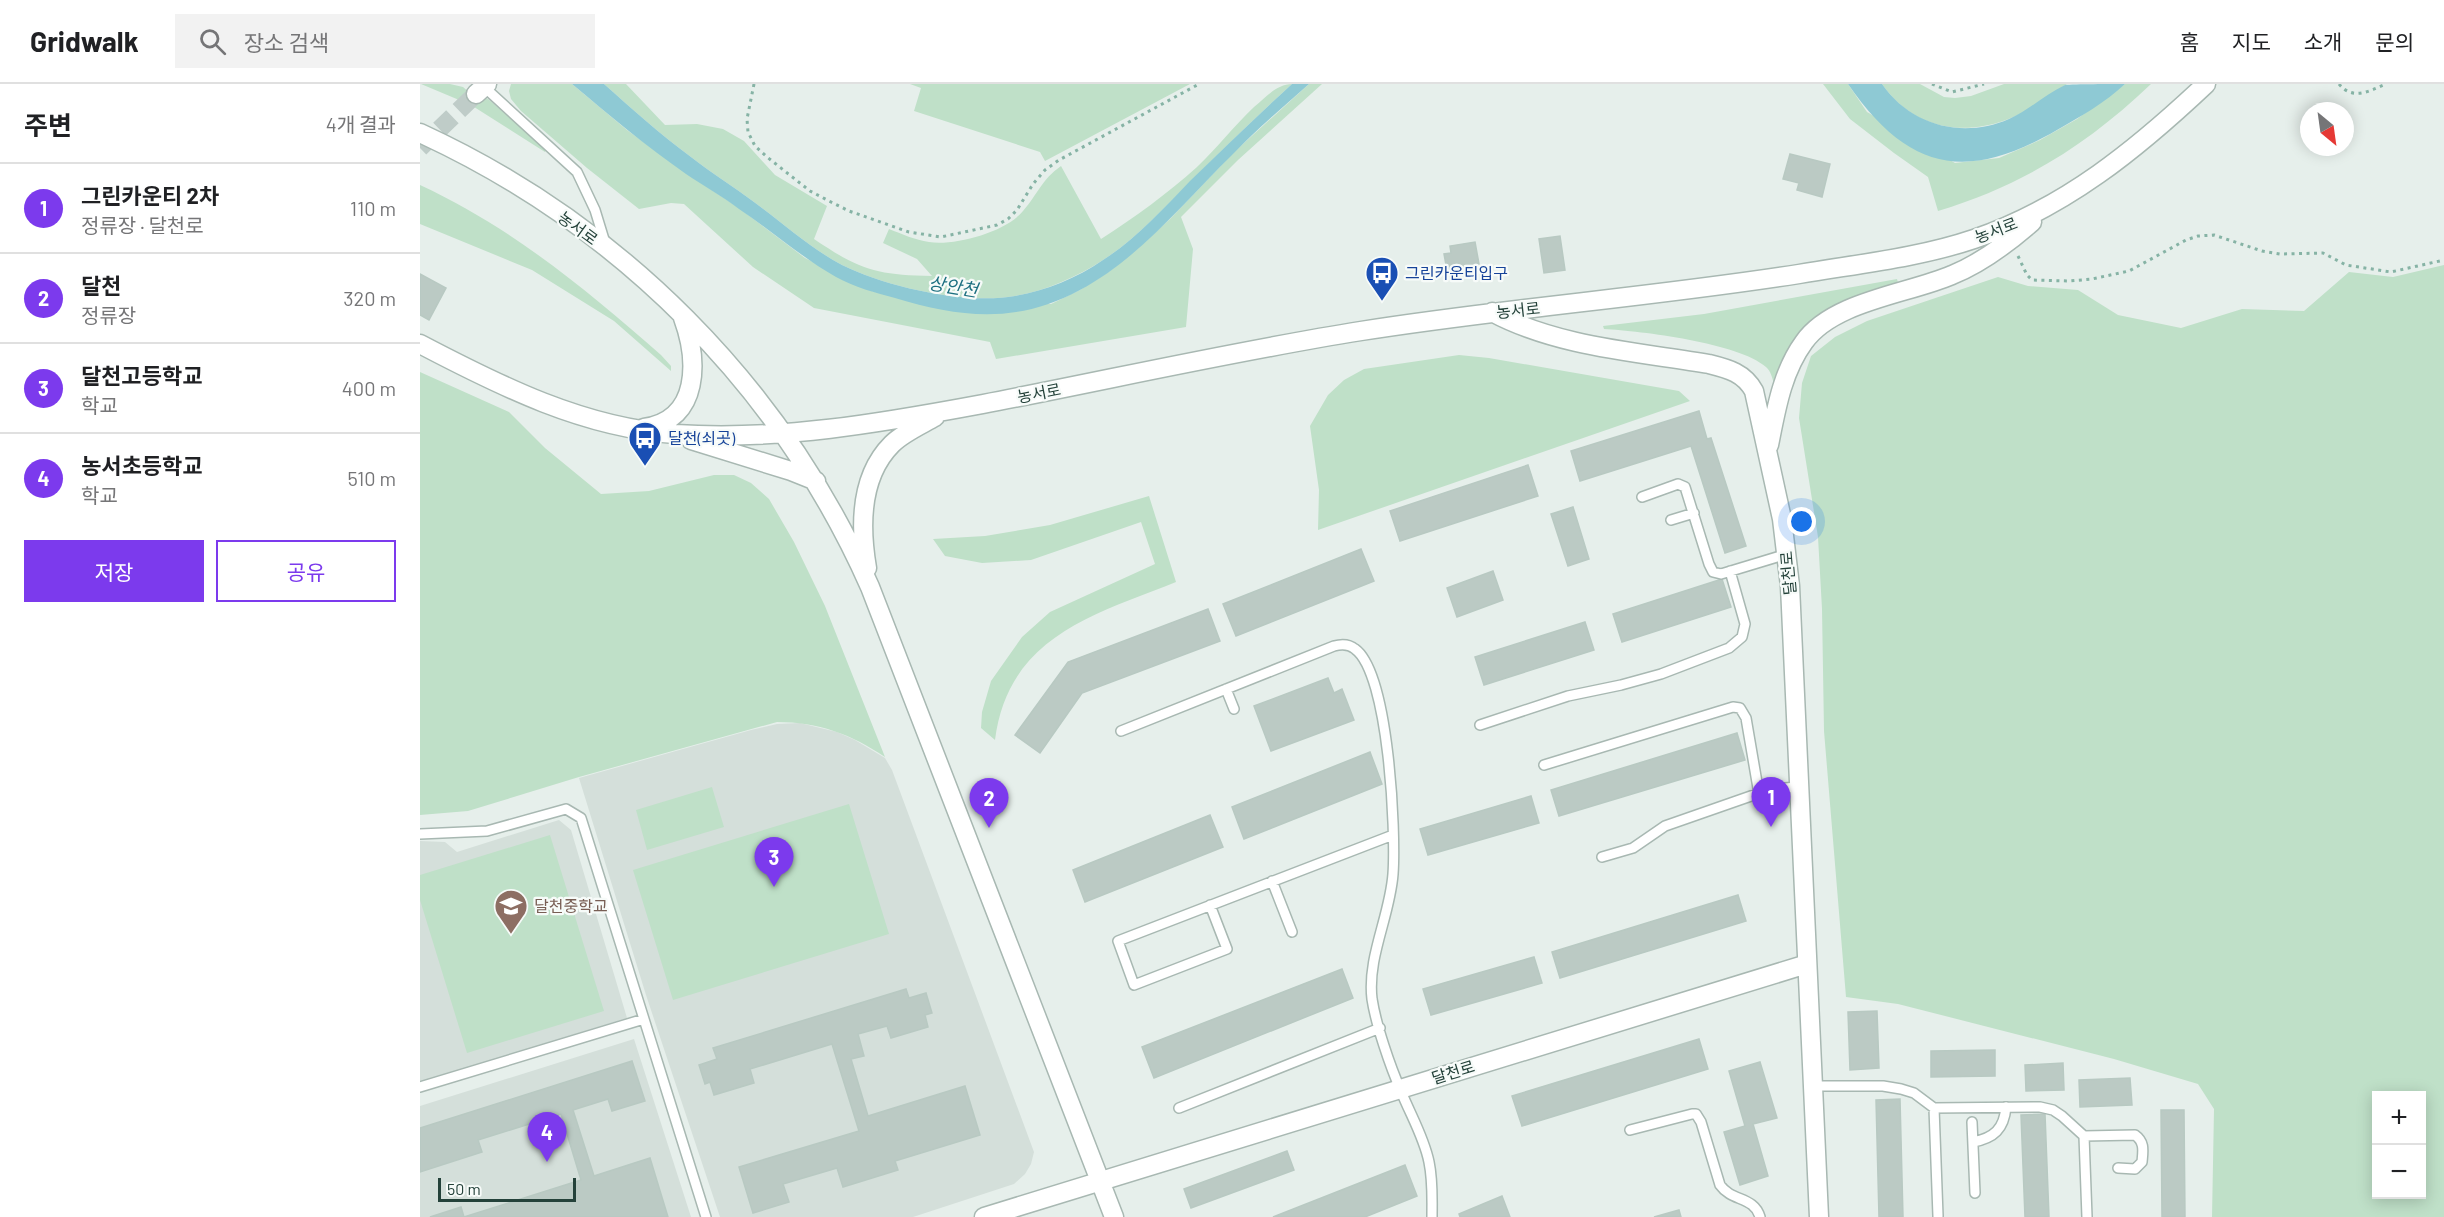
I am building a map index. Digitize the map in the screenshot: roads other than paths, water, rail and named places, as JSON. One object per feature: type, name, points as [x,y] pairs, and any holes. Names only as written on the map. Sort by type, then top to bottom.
[{"type":"street","name":"농서로","points":[[420,344],[477,374],[534,399],[583,416],[637,429],[672,434],[785,434],[850,427],[945,411],[1354,332],[1492,312],[1583,303],[1759,280],[1896,258],[1973,239],[2015,223],[2054,204],[2103,173],[2144,141],[2206,84]]},
{"type":"street","name":"농서로","points":[[420,133],[543,202],[606,248],[681,313],[741,378],[785,434]]},
{"type":"street","points":[[1768,453],[1781,392],[1792,359],[1805,340],[1821,324],[1851,309],[1952,275],[1978,262],[2010,240],[2054,204]]},
{"type":"street","name":"달천로","points":[[1492,312],[1514,324],[1555,338],[1732,370],[1744,377],[1754,392],[1782,519],[1787,554],[1819,1217]]},
{"type":"street","points":[[637,429],[653,427],[665,421],[679,410],[686,400],[694,364],[690,339],[681,313]]},
{"type":"street","points":[[870,587],[865,560],[864,519],[866,496],[876,464],[893,443],[945,411]]},
{"type":"street","points":[[672,434],[816,481]]},
{"type":"street","points":[[785,434],[816,481],[853,548],[870,587],[1114,1217]]},
{"type":"street","name":"달천로","points":[[984,1217],[1807,964]]},
{"type":"lane","points":[[481,87],[577,172],[595,210],[606,248]]},
{"type":"lane","points":[[1642,496],[1682,484],[1688,491],[1713,572],[1730,571],[1787,554]]},
{"type":"lane","points":[[1671,520],[1694,513]]},
{"type":"lane","points":[[1480,725],[1568,696],[1622,686],[1661,674],[1729,648],[1742,637],[1745,624],[1730,571]]},
{"type":"lane","points":[[1121,731],[1334,646],[1341,644],[1355,648],[1369,671],[1384,728],[1390,770],[1393,835],[1391,893],[1372,979],[1375,1012],[1400,1089],[1422,1138],[1429,1161],[1432,1217]]},
{"type":"lane","points":[[1227,689],[1234,709]]},
{"type":"lane","points":[[1544,765],[1733,707],[1740,708],[1746,718],[1759,794]]},
{"type":"lane","points":[[1602,857],[1633,848],[1665,826],[1771,789],[1798,787]]},
{"type":"lane","points":[[420,834],[488,831],[566,809],[575,813],[584,825],[706,1217]]},
{"type":"lane","points":[[1210,905],[1227,949],[1134,985],[1118,941],[1210,905],[1272,881],[1393,835]]},
{"type":"lane","points":[[1272,881],[1292,932]]},
{"type":"lane","points":[[420,1087],[644,1019]]},
{"type":"lane","points":[[1179,1108],[1380,1028]]},
{"type":"lane","points":[[1812,1086],[1883,1086],[1901,1089],[1914,1093],[1934,1108],[2040,1107],[2053,1110],[2084,1136],[2135,1135],[2140,1139],[2143,1144],[2142,1162],[2135,1168],[2118,1168]]},
{"type":"lane","points":[[1973,1142],[1985,1140],[1998,1132],[2005,1119],[2006,1107]]},
{"type":"lane","points":[[1934,1108],[1938,1216]]},
{"type":"lane","points":[[1630,1130],[1696,1114],[1701,1122],[1720,1185],[1725,1192],[1735,1198],[1750,1201],[1755,1205],[1760,1217]]},
{"type":"lane","points":[[1972,1122],[1975,1193]]},
{"type":"lane","points":[[2084,1136],[2087,1217]]},
{"type":"water","points":[[572,84],[604,84],[699,163],[808,243],[842,265],[903,287],[950,296],[995,298],[1026,294],[1049,287],[1082,273],[1103,260],[1149,223],[1292,84],[1309,84],[1251,137],[1142,246],[1102,277],[1057,301],[1011,313],[989,314],[966,313],[919,305],[850,284],[836,277],[686,174]]},
{"type":"water","points":[[1848,84],[1882,84],[1908,110],[1923,119],[1956,128],[1974,128],[2009,119],[2065,85],[2125,84],[2084,114],[2024,147],[1994,157],[1967,162],[1941,160],[1917,151],[1893,135],[1870,113]]},
{"type":"tunnel","points":[[420,148],[476,94]]},
{"type":"place","name":"그린카운티입구","points":[[1382,302]]},
{"type":"place","name":"달천(쇠곳)","points":[[645,467]]},
{"type":"place","name":"그린카운티 2차","points":[[1771,827]]},
{"type":"place","name":"달천","points":[[989,828]]},
{"type":"place","name":"달천고등학교","points":[[774,887]]},
{"type":"place","name":"달천중학교","points":[[511,935]]},
{"type":"place","name":"농서초등학교","points":[[547,1162]]},
{"type":"water label","name":"상안천","points":[[953,287]]}]
